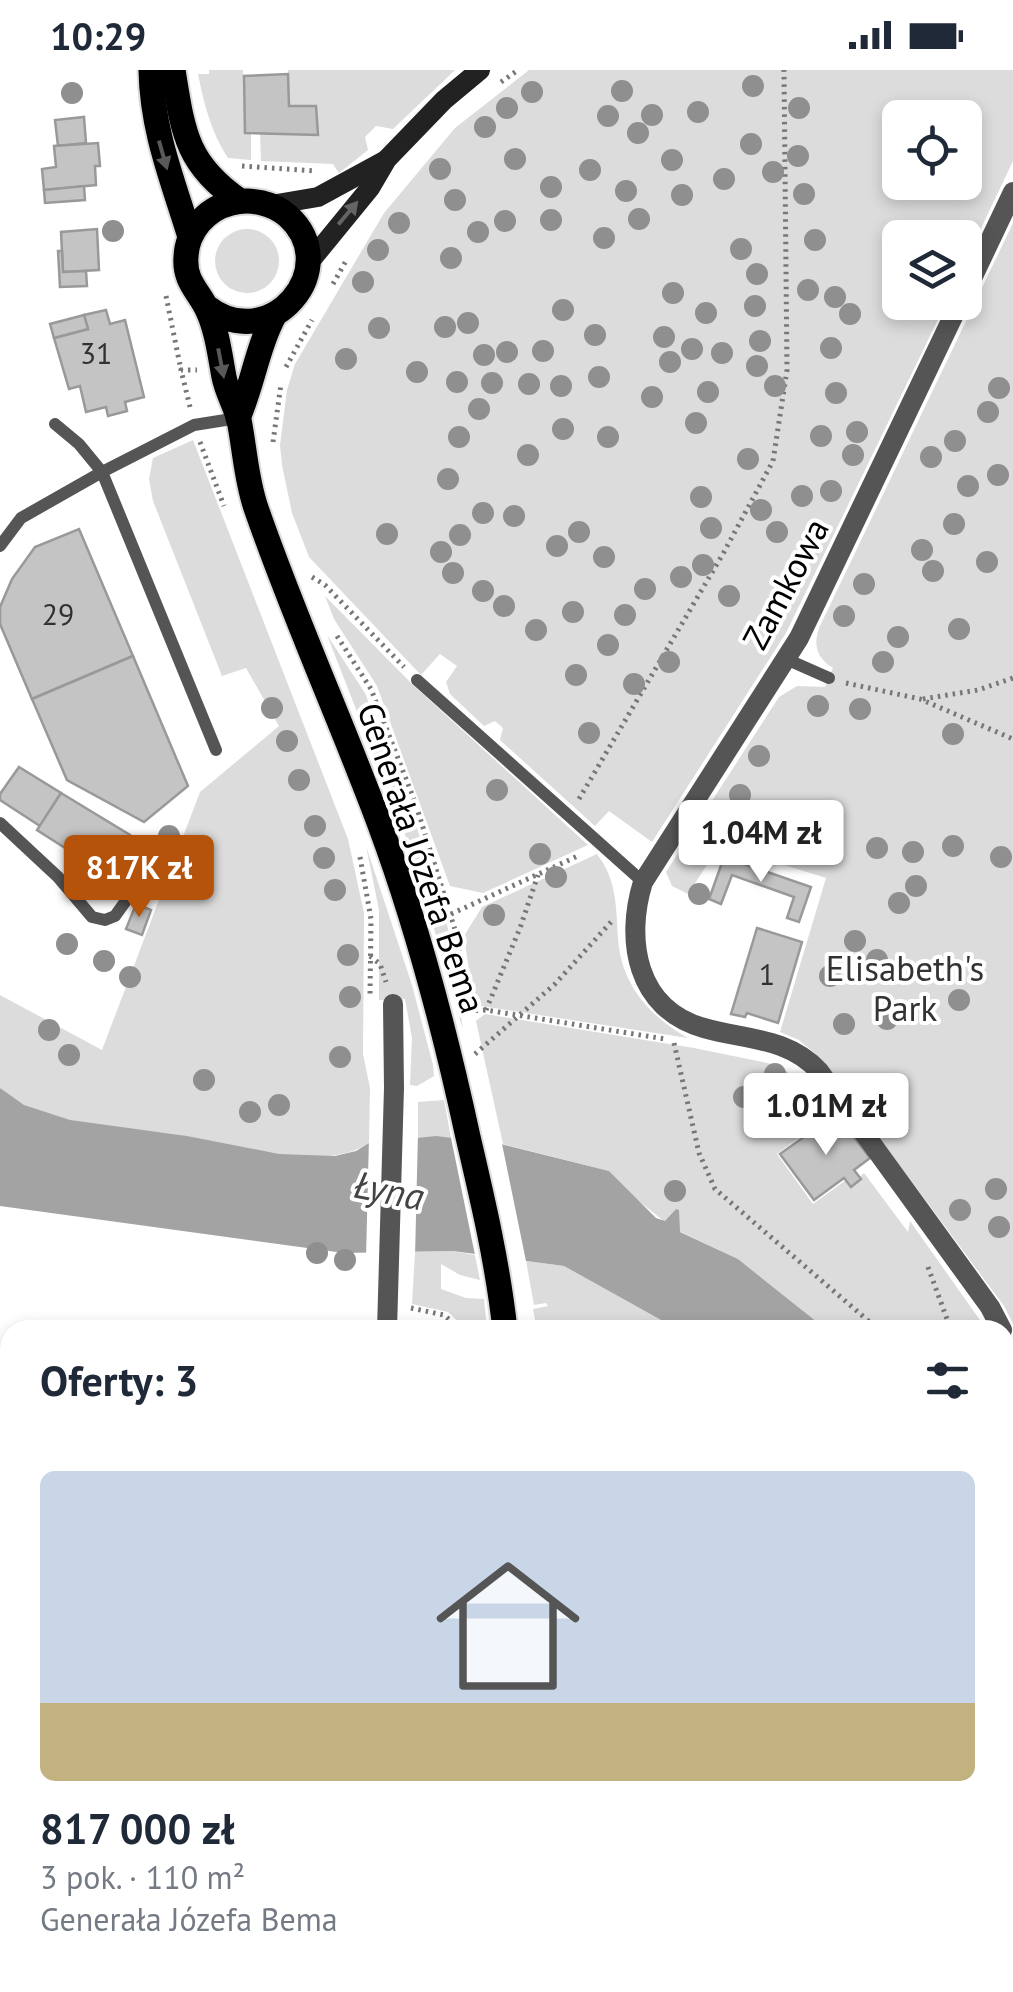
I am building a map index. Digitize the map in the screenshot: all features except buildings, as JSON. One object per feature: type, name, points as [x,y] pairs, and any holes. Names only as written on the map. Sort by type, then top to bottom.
[{"type":"main road","points":[[151,70],[159,142],[190,238]]},
{"type":"main road","points":[[173,70],[182,122],[199,166],[240,201],[270,206],[296,227],[305,245],[307,265],[298,294],[275,314],[244,322],[220,316],[194,292],[186,256],[190,238],[208,214],[240,201]]},
{"type":"main road","name":"Generała Józefa Bema","points":[[207,306],[228,395],[238,418],[251,494],[468,1058],[504,1319]]},
{"type":"main road","name":"Generała Józefa Bema","points":[[238,418],[248,396],[259,348],[275,314]]},
{"type":"street","points":[[307,265],[370,188],[387,159],[444,100],[480,70]]},
{"type":"street","points":[[270,206],[318,196],[387,159]]},
{"type":"street","points":[[982,257],[1013,192]]},
{"type":"street","name":"Zamkowa","points":[[951,320],[814,610],[643,882],[635,908],[636,958],[665,1006],[693,1024],[782,1044],[810,1061],[836,1091],[997,1320]]},
{"type":"street","points":[[387,1320],[393,1004]]},
{"type":"lane","points":[[0,546],[21,518],[102,472],[194,424],[238,418]]},
{"type":"lane","points":[[55,424],[79,444],[102,472],[216,750]]},
{"type":"lane","points":[[786,659],[828,678]]},
{"type":"lane","points":[[417,680],[643,882]]},
{"type":"lane","points":[[0,823],[58,877],[92,917],[105,920],[115,916],[135,888]]},
{"type":"path","points":[[570,816],[724,552],[773,460],[787,370],[784,70]]},
{"type":"path","points":[[315,591],[309,576],[325,586],[417,680]]},
{"type":"path","points":[[335,633],[371,688],[415,802],[451,914],[470,1025]]},
{"type":"path","points":[[828,678],[920,699],[1013,739]]},
{"type":"path","points":[[920,699],[978,690],[1013,678]]},
{"type":"path","points":[[451,914],[601,844]]},
{"type":"path","points":[[486,1010],[538,875]]},
{"type":"path","points":[[468,1058],[556,984],[616,916],[635,908]]},
{"type":"path","points":[[468,1011],[486,1010],[684,1042]]},
{"type":"path","points":[[468,1058],[472,1040]]},
{"type":"path","points":[[673,1040],[699,1153],[715,1188],[867,1320]]},
{"type":"path","points":[[926,1264],[947,1320]]},
{"type":"path","points":[[388,1306],[434,1312],[450,1320]]},
{"type":"green space","points":[[209,70],[243,70],[245,133],[251,133],[251,160],[228,158],[217,138],[198,74],[209,74]]},
{"type":"green space","points":[[288,70],[455,70],[393,129],[376,126],[365,137],[368,150],[339,173],[333,164],[261,161],[260,133],[318,135],[316,106],[289,106]]},
{"type":"green space","points":[[529,70],[1013,70],[1013,161],[982,226],[982,220],[882,220],[882,320],[938,320],[786,633],[652,842],[609,811],[595,826],[500,740],[503,728],[495,721],[484,726],[450,694],[446,682],[457,666],[440,654],[421,675],[309,557],[292,513],[282,465],[280,445],[287,390],[295,364],[384,213],[455,128]]},
{"type":"green space","name":"Elisabeth's Park","points":[[1013,223],[1013,1320],[820,1058],[799,1040],[780,1032],[826,878],[720,845],[688,894],[672,886],[666,872],[779,697],[797,686],[825,687],[833,668],[823,660],[816,640],[967,320],[982,320],[982,288]]},
{"type":"green space","points":[[247,229],[269,239],[279,261],[269,283],[247,293],[225,283],[215,261],[225,239]]},
{"type":"green space","points":[[193,440],[348,839],[364,913],[363,1054],[370,1088],[369,1143],[350,1152],[306,1157],[281,1155],[167,1133],[65,1120],[41,1113],[0,1088],[0,995],[102,1050],[200,792],[279,726],[246,668],[222,676],[153,501],[149,479],[153,458]]},
{"type":"green space","points":[[325,596],[413,685],[588,845],[483,893],[450,886],[377,686],[334,619]]},
{"type":"green space","points":[[327,635],[365,693],[417,828],[449,932],[463,1030],[413,855]]},
{"type":"green space","points":[[366,846],[412,985],[433,1065],[434,1076],[417,1086],[410,1085],[412,1038],[405,999],[379,1000],[379,910]]},
{"type":"green space","points":[[597,854],[612,884],[620,955],[631,984],[661,1020],[688,1038],[474,1005],[464,936],[482,907]]},
{"type":"green space","points":[[485,1014],[777,1065],[810,1087],[831,1114],[777,1154],[813,1204],[846,1180],[850,1186],[864,1173],[908,1232],[910,1221],[980,1320],[814,1320],[738,1259],[679,1231],[676,1209],[665,1222],[609,1171],[503,1144],[476,1021]]},
{"type":"green space","points":[[444,1100],[451,1138],[418,1138],[418,1102]]},
{"type":"green space","points":[[415,1252],[475,1255],[480,1280],[441,1264],[441,1289],[466,1298],[484,1299],[486,1320],[456,1320],[448,1312],[412,1304]]},
{"type":"green space","points":[[526,1261],[564,1266],[661,1320],[535,1320],[533,1309],[548,1306],[534,1305]]},
{"type":"water","name":"Łyna","points":[[0,1088],[24,1105],[70,1120],[279,1154],[335,1156],[369,1143],[436,1136],[501,1144],[609,1171],[656,1218],[665,1221],[679,1210],[680,1232],[738,1259],[814,1320],[661,1320],[564,1266],[453,1251],[344,1253],[0,1206]]},
{"type":"pier","points":[[418,1133],[415,1257],[366,1258],[369,1138]]},
{"type":"pier","points":[[450,1133],[501,1139],[527,1266],[476,1260]]}]
